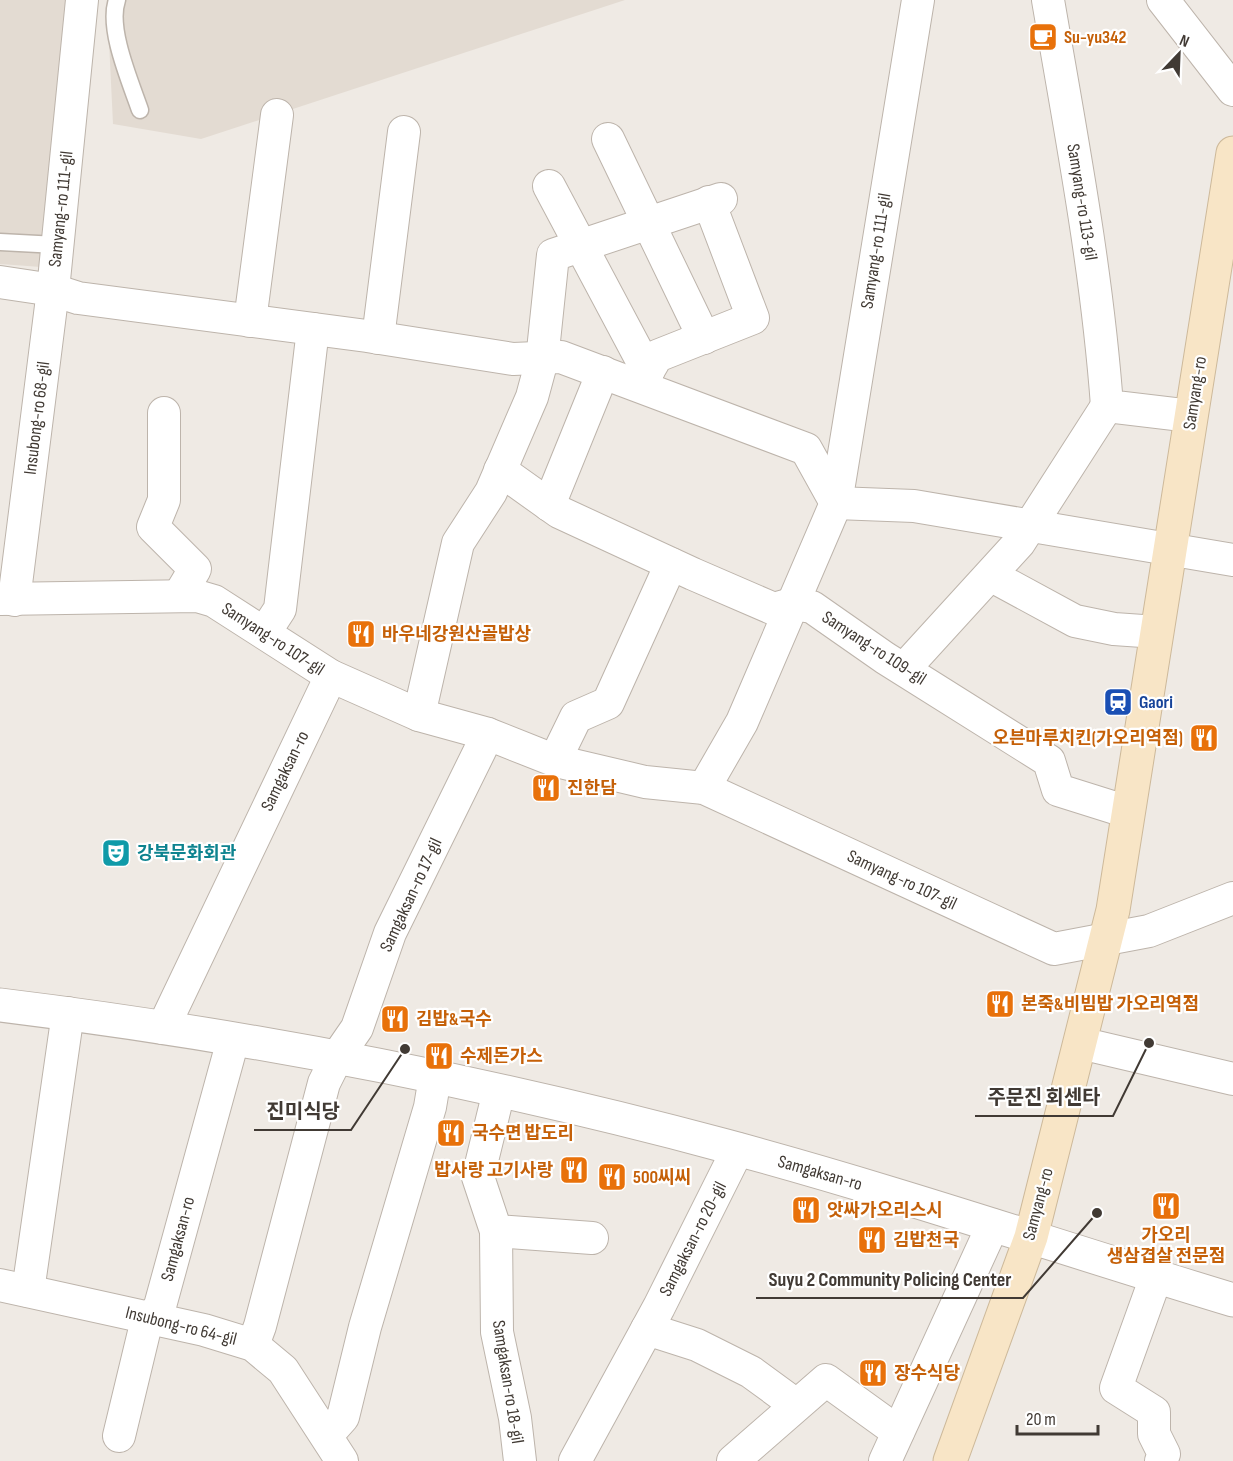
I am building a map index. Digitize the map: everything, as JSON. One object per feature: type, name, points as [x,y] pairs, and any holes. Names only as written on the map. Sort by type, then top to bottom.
[{"type":"main road","name":"Samyang-ro","points":[[950,1461],[1030,1237],[1106,940],[1233,153]]},
{"type":"street","name":"Samyang-ro 111-gil","points":[[82,0],[52,290],[78,298],[378,338],[513,359],[542,360],[561,357],[603,372],[644,379],[806,449],[836,502]]},
{"type":"street","name":"Samyang-ro 111-gil","points":[[836,502],[918,0]]},
{"type":"street","name":"Samyang-ro 113-gil","points":[[1048,0],[1087,225],[1101,326],[1107,406]]},
{"type":"street","points":[[1163,0],[1233,90]]},
{"type":"street","points":[[250,321],[277,115]]},
{"type":"street","points":[[378,338],[404,132]]},
{"type":"street","points":[[608,140],[650,222],[704,338]]},
{"type":"street","points":[[549,186],[582,245],[644,379]]},
{"type":"street","points":[[419,715],[458,543],[491,492],[532,397],[542,360],[553,255],[715,201],[753,318],[657,356],[644,379]]},
{"type":"street","points":[[0,282],[52,290]]},
{"type":"street","name":"Insubong-ro 68-gil","points":[[52,290],[7,599],[180,594]]},
{"type":"street","points":[[265,632],[280,609],[313,329]]},
{"type":"street","points":[[549,505],[603,372]]},
{"type":"street","points":[[904,669],[992,576],[1019,543],[1107,406],[1191,416]]},
{"type":"street","points":[[164,413],[164,500],[153,527],[195,569],[180,594]]},
{"type":"street","name":"Samyang-ro 109-gil","points":[[500,470],[549,505],[671,564],[774,609],[792,604],[812,607],[904,669],[1049,761],[1058,790],[1128,812]]},
{"type":"street","points":[[704,788],[742,722],[836,502],[914,507],[1233,560]]},
{"type":"street","points":[[555,760],[576,717],[608,703],[671,564]]},
{"type":"street","points":[[992,576],[1075,621],[1157,632]]},
{"type":"street","name":"Samyang-ro 107-gil","points":[[180,594],[214,601],[331,676],[419,715],[488,735],[555,760],[645,782],[704,788],[1054,949],[1106,940]]},
{"type":"street","name":"Samgaksan-ro","points":[[163,1028],[331,676]]},
{"type":"street","name":"Samgaksan-ro 17-gil","points":[[337,1057],[357,1028],[390,933],[488,735]]},
{"type":"street","points":[[1106,940],[1149,931],[1233,898]]},
{"type":"street","name":"Samgaksan-ro","points":[[0,1005],[68,1013],[337,1057],[499,1091],[738,1149],[993,1224],[1233,1300]]},
{"type":"street","points":[[14,1288],[68,1013]]},
{"type":"street","name":"Samgaksan-ro","points":[[119,1436],[145,1328],[160,1306],[233,1040]]},
{"type":"street","points":[[1080,1042],[1233,1079]]},
{"type":"street","points":[[253,1345],[324,1083],[337,1057]]},
{"type":"street","points":[[335,1448],[365,1327],[430,1107],[435,1077]]},
{"type":"street","name":"Samgaksan-ro 18-gil","points":[[499,1091],[478,1177],[496,1231],[497,1332],[515,1418],[520,1461]]},
{"type":"street","name":"Samgaksan-ro 20-gil","points":[[575,1461],[647,1329],[738,1149]]},
{"type":"street","points":[[885,1461],[993,1224]]},
{"type":"street","points":[[496,1231],[592,1238]]},
{"type":"street","points":[[1156,1277],[1116,1388],[1154,1412],[1154,1434],[1164,1454],[1161,1461]]},
{"type":"street","name":"Insubong-ro 64-gil","points":[[14,1288],[153,1317],[253,1345],[283,1370],[335,1448]]},
{"type":"street","points":[[647,1329],[697,1345],[742,1368],[796,1405]]},
{"type":"street","points":[[733,1461],[826,1380],[898,1432]]},
{"type":"lane","points":[[117,0],[114,9],[116,30],[140,110]]},
{"type":"lane","points":[[0,242],[57,245]]},
{"type":"shaded area","points":[[0,0],[71,0],[41,267],[0,264]]},
{"type":"shaded area","points":[[107,0],[625,0],[201,139],[113,124]]},
{"type":"place","name":"Su-yu342","points":[[1043,37]]},
{"type":"place","name":"바우네강원산골밥상","points":[[361,634]]},
{"type":"place","name":"Gaori","points":[[1118,702]]},
{"type":"place","name":"오븐마루치킨(가오리역점)","points":[[1204,738]]},
{"type":"place","name":"진한담","points":[[546,788]]},
{"type":"place","name":"강북문화회관","points":[[116,853]]},
{"type":"place","name":"본죽&비빔밥 가오리역점","points":[[1000,1004]]},
{"type":"place","name":"김밥&국수","points":[[395,1019]]},
{"type":"place","name":"주문진 회센타","points":[[1149,1043]]},
{"type":"place","name":"진미식당","points":[[405,1049]]},
{"type":"place","name":"수제돈가스","points":[[439,1056]]},
{"type":"place","name":"국수면 밥도리","points":[[451,1133]]},
{"type":"place","name":"밥사랑 고기사랑","points":[[574,1170]]},
{"type":"place","name":"500씨씨","points":[[612,1177]]},
{"type":"place","name":"가오리 생삼겹살 전문점","points":[[1166,1206]]},
{"type":"place","name":"앗싸가오리스시","points":[[806,1210]]},
{"type":"place","name":"Suyu 2 Community Policing Center","points":[[1097,1213]]},
{"type":"place","name":"김밥천국","points":[[872,1240]]},
{"type":"place","name":"장수식당","points":[[873,1373]]}]
